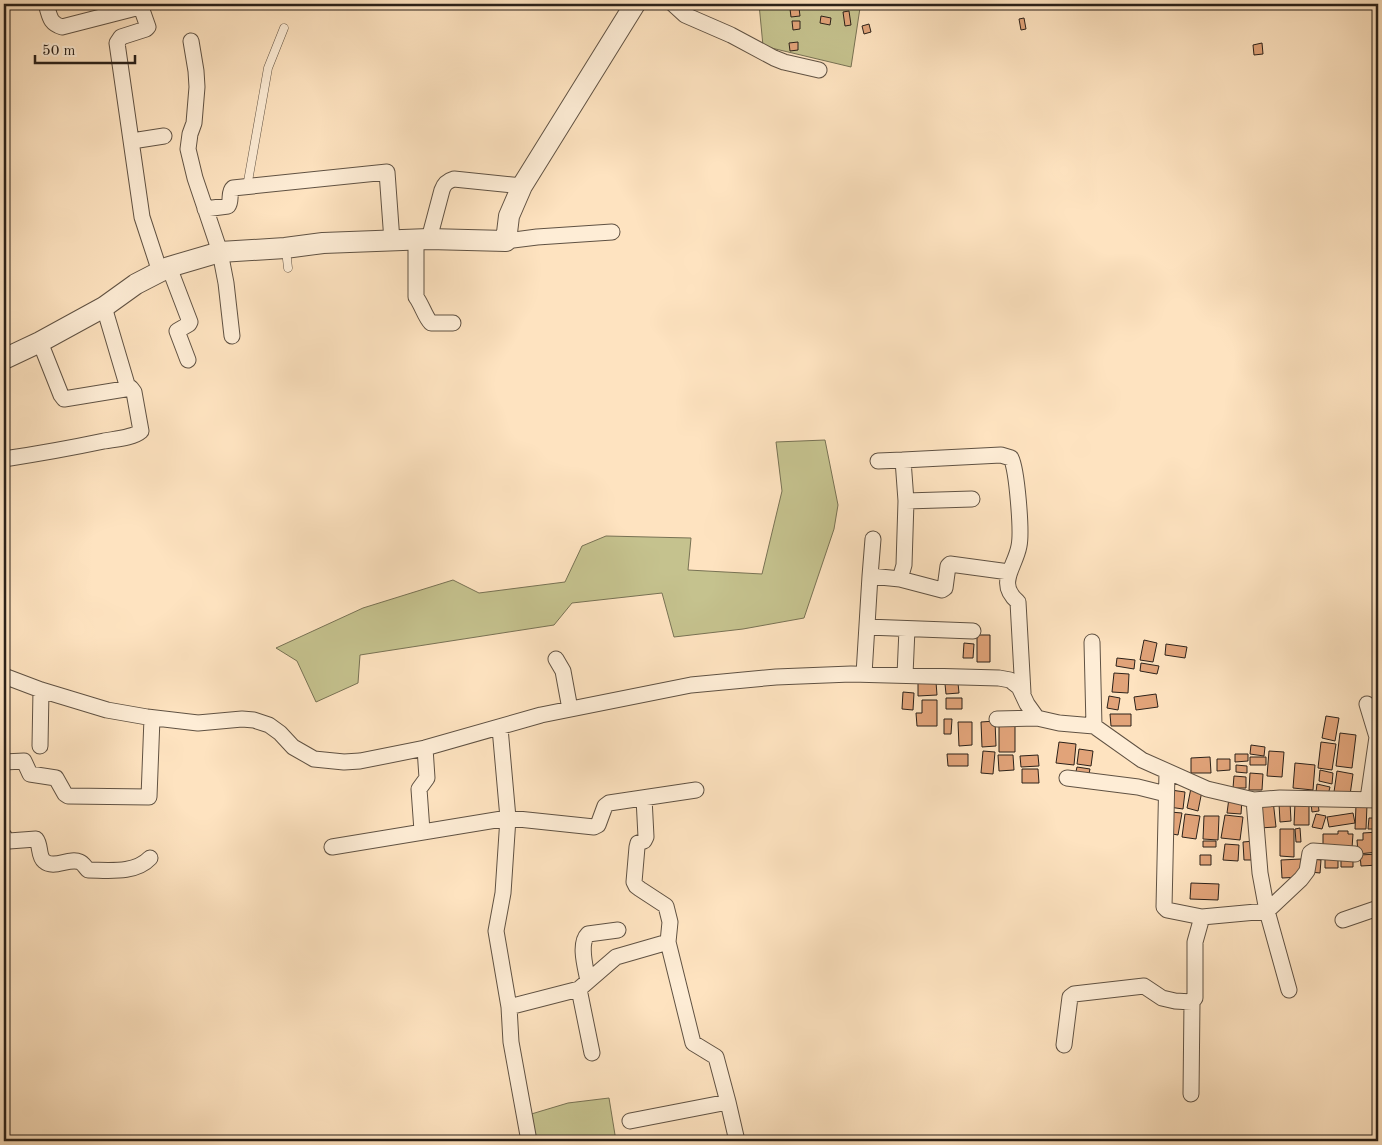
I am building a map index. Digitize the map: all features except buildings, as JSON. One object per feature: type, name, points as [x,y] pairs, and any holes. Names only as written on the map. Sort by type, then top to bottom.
[{"type":"street","points":[[46,4],[52,21],[62,27],[136,8],[142,10],[148,26],[146,29],[121,37],[117,43],[142,217],[164,270],[190,323],[177,331],[188,360]]},
{"type":"street","points":[[506,241],[509,216],[522,186],[635,4]]},
{"type":"street","points":[[673,4],[685,15],[731,35],[774,58],[819,70]]},
{"type":"street","points":[[191,41],[197,87],[194,123],[188,149],[193,171],[220,252],[226,283],[232,336]]},
{"type":"street","points":[[132,141],[164,136]]},
{"type":"street","points":[[205,209],[228,206],[231,189],[387,172],[392,241]]},
{"type":"street","points":[[453,323],[431,323],[416,297],[422,240],[444,185],[454,179],[522,186]]},
{"type":"street","points":[[5,355],[40,342],[104,307],[136,284],[164,270],[220,252],[285,248],[323,243],[422,240],[506,241],[612,232]]},
{"type":"street","points":[[104,307],[128,388]]},
{"type":"street","points":[[4,459],[46,453],[139,433],[142,428],[133,389],[128,388],[64,399],[40,342]]},
{"type":"street","points":[[878,461],[1001,455],[1011,458],[1020,535],[1019,548],[1009,572],[1008,586],[1011,596],[1018,602],[1023,694]]},
{"type":"street","points":[[900,579],[904,565],[906,501],[903,460]]},
{"type":"street","points":[[906,501],[972,499]]},
{"type":"street","points":[[864,674],[873,539]]},
{"type":"street","points":[[870,576],[900,579],[942,590],[945,588],[948,566],[950,564],[1009,572]]},
{"type":"street","points":[[867,627],[973,631]]},
{"type":"street","points":[[905,675],[907,629]]},
{"type":"street","points":[[1092,642],[1094,726]]},
{"type":"street","points":[[556,659],[563,671],[570,709]]},
{"type":"street","points":[[4,676],[41,690],[106,710],[198,723],[242,718],[254,720],[269,725],[280,733],[293,747],[314,759],[344,762],[360,761],[425,748],[540,715],[691,685],[776,677],[864,674],[999,678],[1015,683],[1036,718]]},
{"type":"street","points":[[40,746],[41,690]]},
{"type":"street","points":[[997,719],[1036,718],[1059,723],[1094,726],[1142,760],[1167,772],[1207,788],[1254,800],[1280,798],[1373,800],[1377,737],[1367,704]]},
{"type":"street","points":[[4,762],[24,761],[30,774],[56,778],[68,796],[149,797],[149,717]]},
{"type":"street","points":[[500,728],[508,818],[503,893],[496,931],[529,1141]]},
{"type":"street","points":[[422,831],[419,789],[427,778],[425,748]]},
{"type":"street","points":[[1167,772],[1164,907],[1167,910],[1202,917],[1267,911],[1301,879],[1306,871],[1310,853],[1313,851],[1355,854]]},
{"type":"street","points":[[1067,778],[1166,794]]},
{"type":"street","points":[[332,847],[508,818],[594,827],[598,825],[606,804],[696,790]]},
{"type":"street","points":[[644,798],[646,836],[644,841],[638,843],[637,846],[634,882],[636,886],[666,906],[670,922],[668,942],[693,1043],[716,1058],[737,1141]]},
{"type":"street","points":[[1254,800],[1260,873],[1267,911],[1289,990]]},
{"type":"street","points":[[4,836],[6,841],[36,839],[42,857],[47,863],[55,864],[77,861],[81,862],[88,870],[140,867],[150,858]]},
{"type":"street","points":[[1344,920],[1378,908]]},
{"type":"street","points":[[1191,1094],[1192,1002],[1195,998],[1196,983],[1195,942],[1202,917]]},
{"type":"street","points":[[592,1053],[584,985],[583,946],[588,934],[618,930]]},
{"type":"street","points":[[509,1007],[584,985],[616,957],[668,942]]},
{"type":"street","points":[[1064,1044],[1070,997],[1074,994],[1144,986],[1162,998],[1192,1002]]},
{"type":"street","points":[[630,1121],[728,1102]]},
{"type":"lane","points":[[247,186],[268,68],[284,28]]},
{"type":"lane","points":[[285,248],[288,268]]},
{"type":"shaded area","points":[[759,4],[897,4],[860,8],[851,67],[763,46]]},
{"type":"shaded area","points":[[825,440],[838,505],[834,529],[804,618],[743,629],[674,637],[662,593],[572,603],[554,625],[360,655],[358,683],[316,702],[297,661],[276,648],[363,608],[453,580],[479,593],[565,582],[582,546],[606,536],[691,538],[688,570],[762,574],[782,491],[776,442]]},
{"type":"shaded area","points":[[609,1098],[616,1141],[531,1141],[528,1115],[568,1103]]}]
